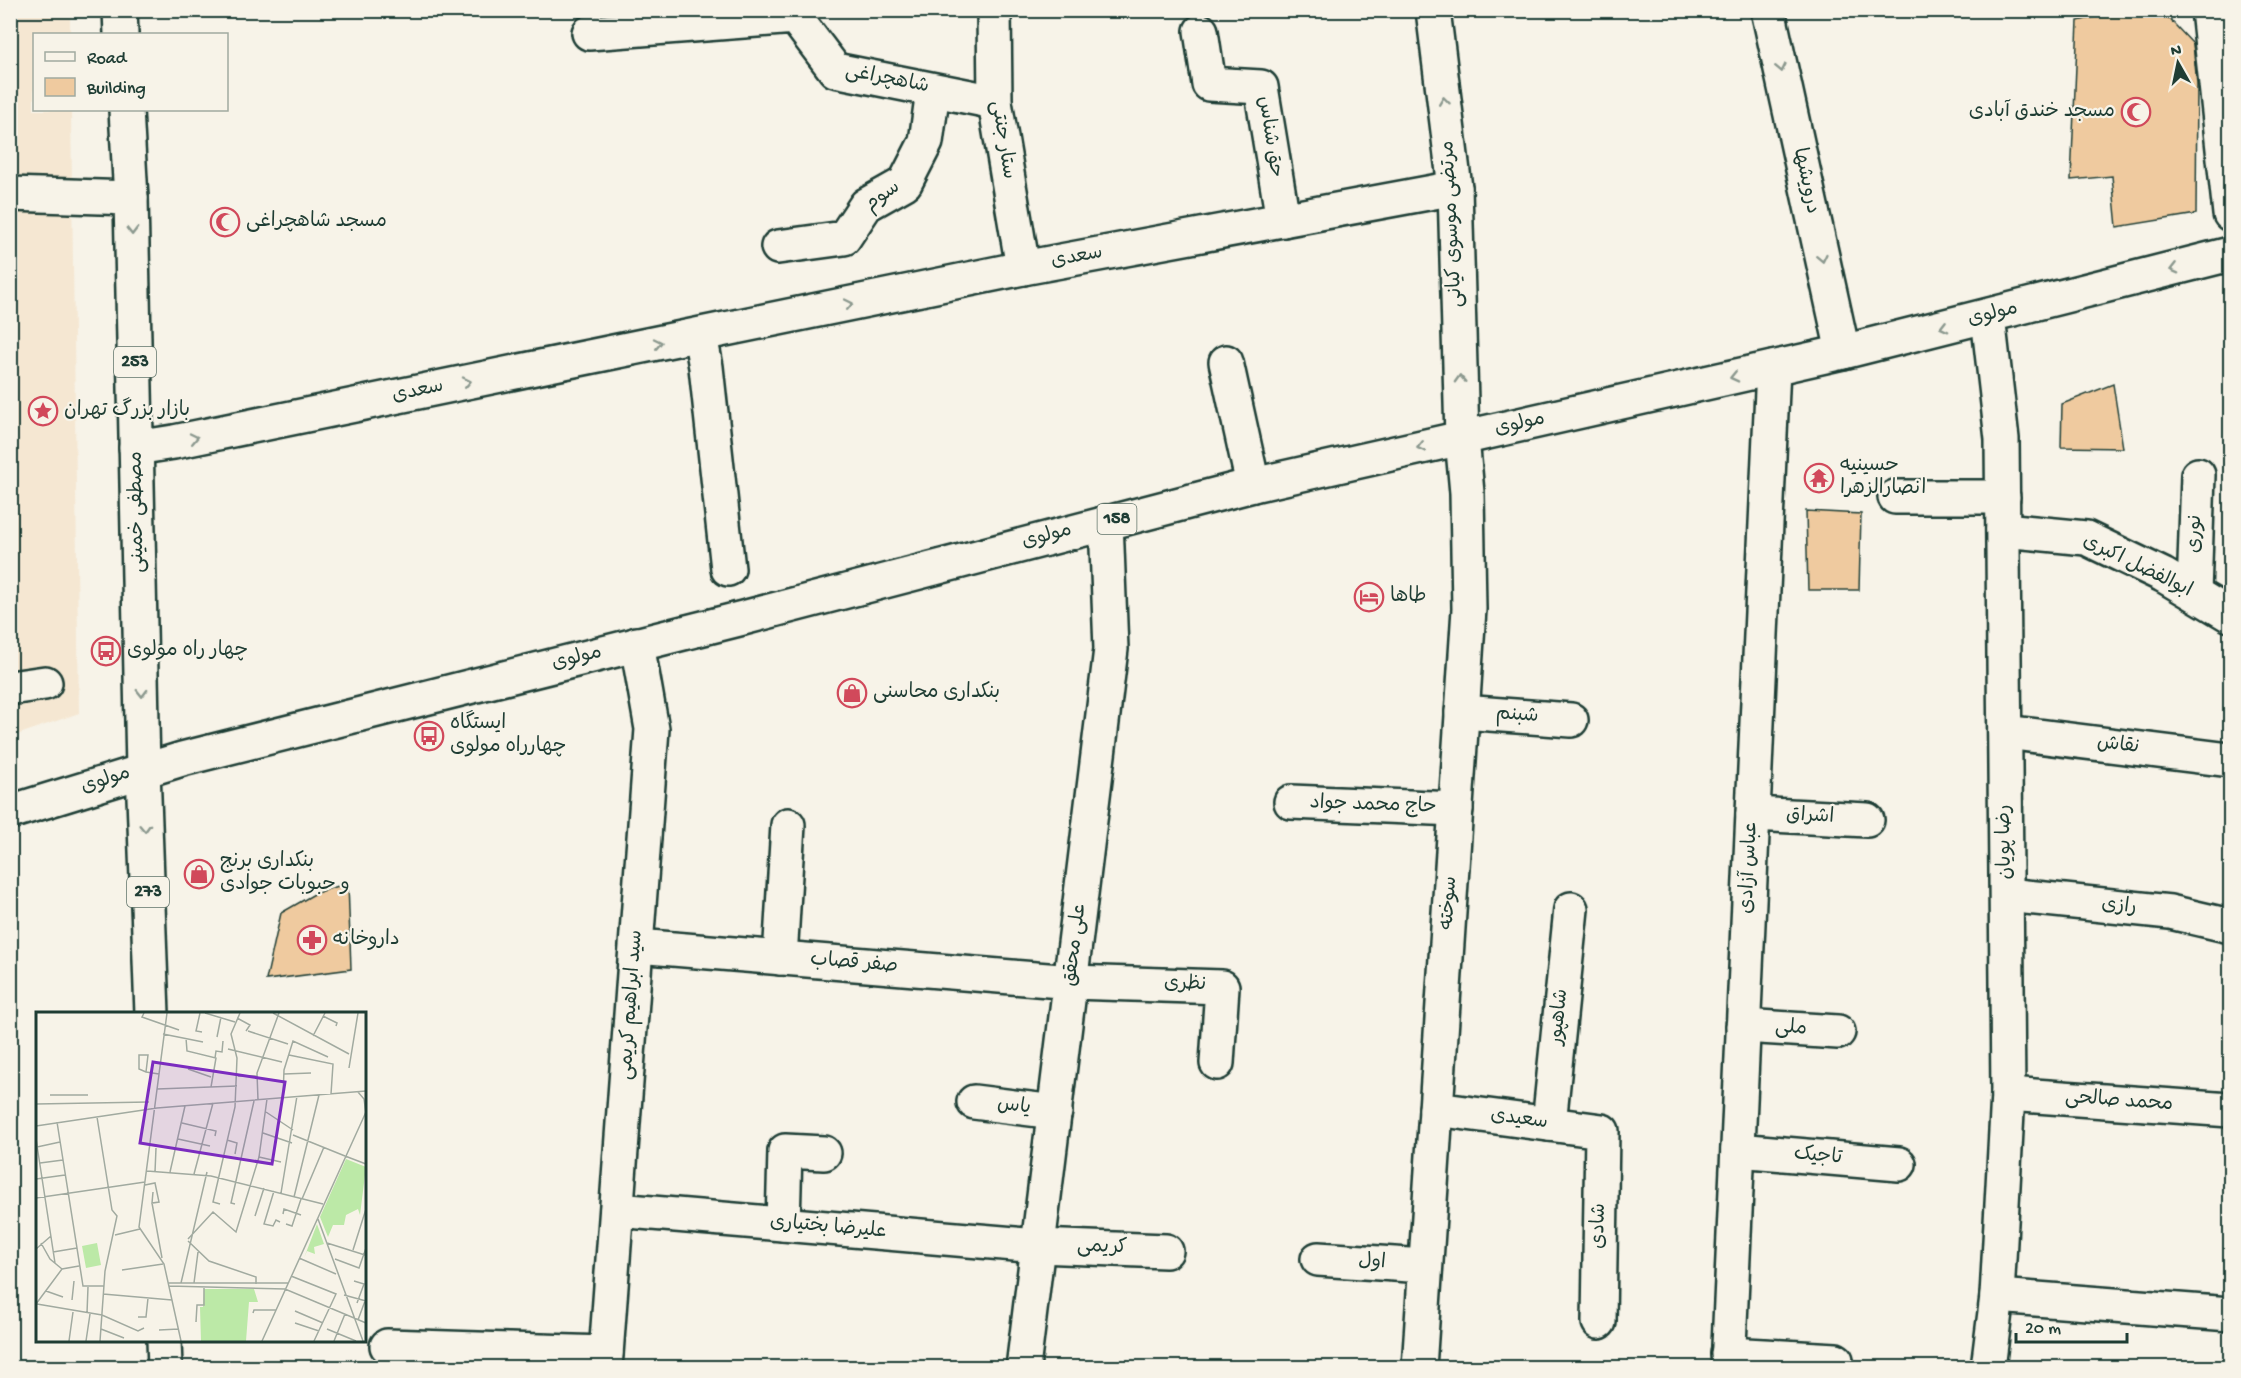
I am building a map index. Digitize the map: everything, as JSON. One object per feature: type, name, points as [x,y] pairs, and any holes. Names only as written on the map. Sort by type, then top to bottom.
[{"type":"street","points":[[120,10],[121,33]]},
{"type":"street","name":"ستار جنتی","points":[[994,10],[995,102],[1023,268]]},
{"type":"street","name":"درویشها","points":[[1768,10],[1843,352]]},
{"type":"street","points":[[2208,10],[2230,214]]},
{"type":"street","name":"مرتضی موسوی کیانی","points":[[1439,11],[1455,188],[1461,438]]},
{"type":"street","name":"شاهچراغی","points":[[589,33],[795,17],[835,70],[995,102]]},
{"type":"street","name":"حق شناس","points":[[1201,31],[1209,84],[1262,87],[1283,220]]},
{"type":"street","name":"سوم","points":[[778,247],[844,238],[866,205],[905,183],[926,142],[933,90]]},
{"type":"street","name":"مصطفی خمینی","points":[[126,111],[131,198],[143,770]]},
{"type":"street","name":"سعدی","points":[[136,448],[197,438],[1023,268],[1455,188]]},
{"type":"street","points":[[10,195],[131,198]]},
{"type":"street","name":"مولوی","points":[[10,812],[143,770],[330,720],[638,644],[1253,485],[1843,352],[2230,254]]},
{"type":"street","name":"رضا پویان","points":[[1988,317],[2002,439],[2008,1094],[1997,1296],[1988,1368]]},
{"type":"street","points":[[700,335],[706,368],[728,569]]},
{"type":"street","points":[[1226,362],[1253,485]]},
{"type":"street","name":"عباس آزادی","points":[[1728,1361],[1773,368]]},
{"type":"street","name":"سوخته","points":[[1419,1368],[1469,598],[1467,493],[1461,438]]},
{"type":"street","name":"نوری","points":[[2194,593],[2198,475]]},
{"type":"street","points":[[1895,497],[2003,497]]},
{"type":"street","name":"علی محقق","points":[[1023,1368],[1111,649],[1106,522]]},
{"type":"street","name":"ابوالفضل اکبری","points":[[2003,530],[2086,538],[2163,575],[2230,615]]},
{"type":"street","name":"سید ابراهیم کریمی","points":[[605,1360],[652,729],[638,644]]},
{"type":"street","points":[[10,688],[45,683]]},
{"type":"street","name":"شبنم","points":[[1462,712],[1571,720]]},
{"type":"street","name":"نقاش","points":[[2005,732],[2230,760]]},
{"type":"street","name":"273","points":[[143,770],[152,1012]]},
{"type":"street","name":"حاج محمد جواد","points":[[1291,802],[1456,809]]},
{"type":"street","name":"اشراق","points":[[1753,814],[1867,820]]},
{"type":"street","points":[[780,958],[788,825]]},
{"type":"street","name":"رازی","points":[[2007,895],[2170,912],[2230,926]]},
{"type":"street","name":"شاهپور","points":[[1549,1124],[1571,909]]},
{"type":"street","name":"صفر قصاب","points":[[637,946],[1072,982]]},
{"type":"street","name":"نظری","points":[[1072,982],[1222,987],[1217,1063]]},
{"type":"street","name":"ملی","points":[[1743,1026],[1838,1032]]},
{"type":"street","name":"محمد صالحی","points":[[2008,1094],[2230,1110]]},
{"type":"street","name":"یاس","points":[[974,1102],[1055,1112]]},
{"type":"street","name":"سعیدی","points":[[1436,1109],[1602,1131]]},
{"type":"street","name":"شادی","points":[[1599,1322],[1602,1131]]},
{"type":"street","name":"تاجیک","points":[[1738,1150],[1899,1164]]},
{"type":"street","points":[[783,1224],[785,1151],[824,1153]]},
{"type":"street","name":"علیرضا بختیاری","points":[[617,1210],[1038,1246]]},
{"type":"street","name":"کریمی","points":[[1038,1246],[1166,1251]]},
{"type":"street","name":"اول","points":[[1318,1259],[1425,1266]]},
{"type":"street","points":[[1997,1296],[2230,1314]]},
{"type":"street","points":[[164,1342],[165,1368]]},
{"type":"street","points":[[387,1346],[605,1360]]},
{"type":"street","points":[[1728,1361],[1836,1360]]},
{"type":"shaded area","name":"بازار بزرگ تهران","points":[[10,11],[70,11],[70,33],[33,33],[33,111],[71,111],[79,713],[11,737]]},
{"type":"building","name":"مسجد خندق آبادی","points":[[2126,10],[2161,10],[2193,44],[2197,84],[2196,214],[2117,227],[2112,176],[2071,180],[2078,21]]},
{"type":"building","points":[[2113,384],[2123,448],[2061,447],[2062,404]]},
{"type":"building","points":[[1806,511],[1861,514],[1859,590],[1808,590]]},
{"type":"building","name":"داروخانه","points":[[348,883],[351,969],[266,980],[281,913],[316,893]]},
{"type":"place","name":"مسجد خندق آبادی","points":[[2136,112]]},
{"type":"place","name":"مسجد شاهچراغی","points":[[225,222]]},
{"type":"place","name":"بازار بزرگ تهران","points":[[43,411]]},
{"type":"place","name":"حسینیه انصارالزهرا","points":[[1819,478]]},
{"type":"place","name":"طاها","points":[[1369,597]]},
{"type":"place","name":"چهار راه مولوی","points":[[106,651]]},
{"type":"place","name":"بنکداری محاسنی","points":[[852,693]]},
{"type":"place","name":"ایستگاه چهارراه مولوی","points":[[429,736]]},
{"type":"place","name":"بنکداری برنج و حبوبات جوادی","points":[[199,874]]},
{"type":"place","name":"داروخانه","points":[[312,940]]}]
